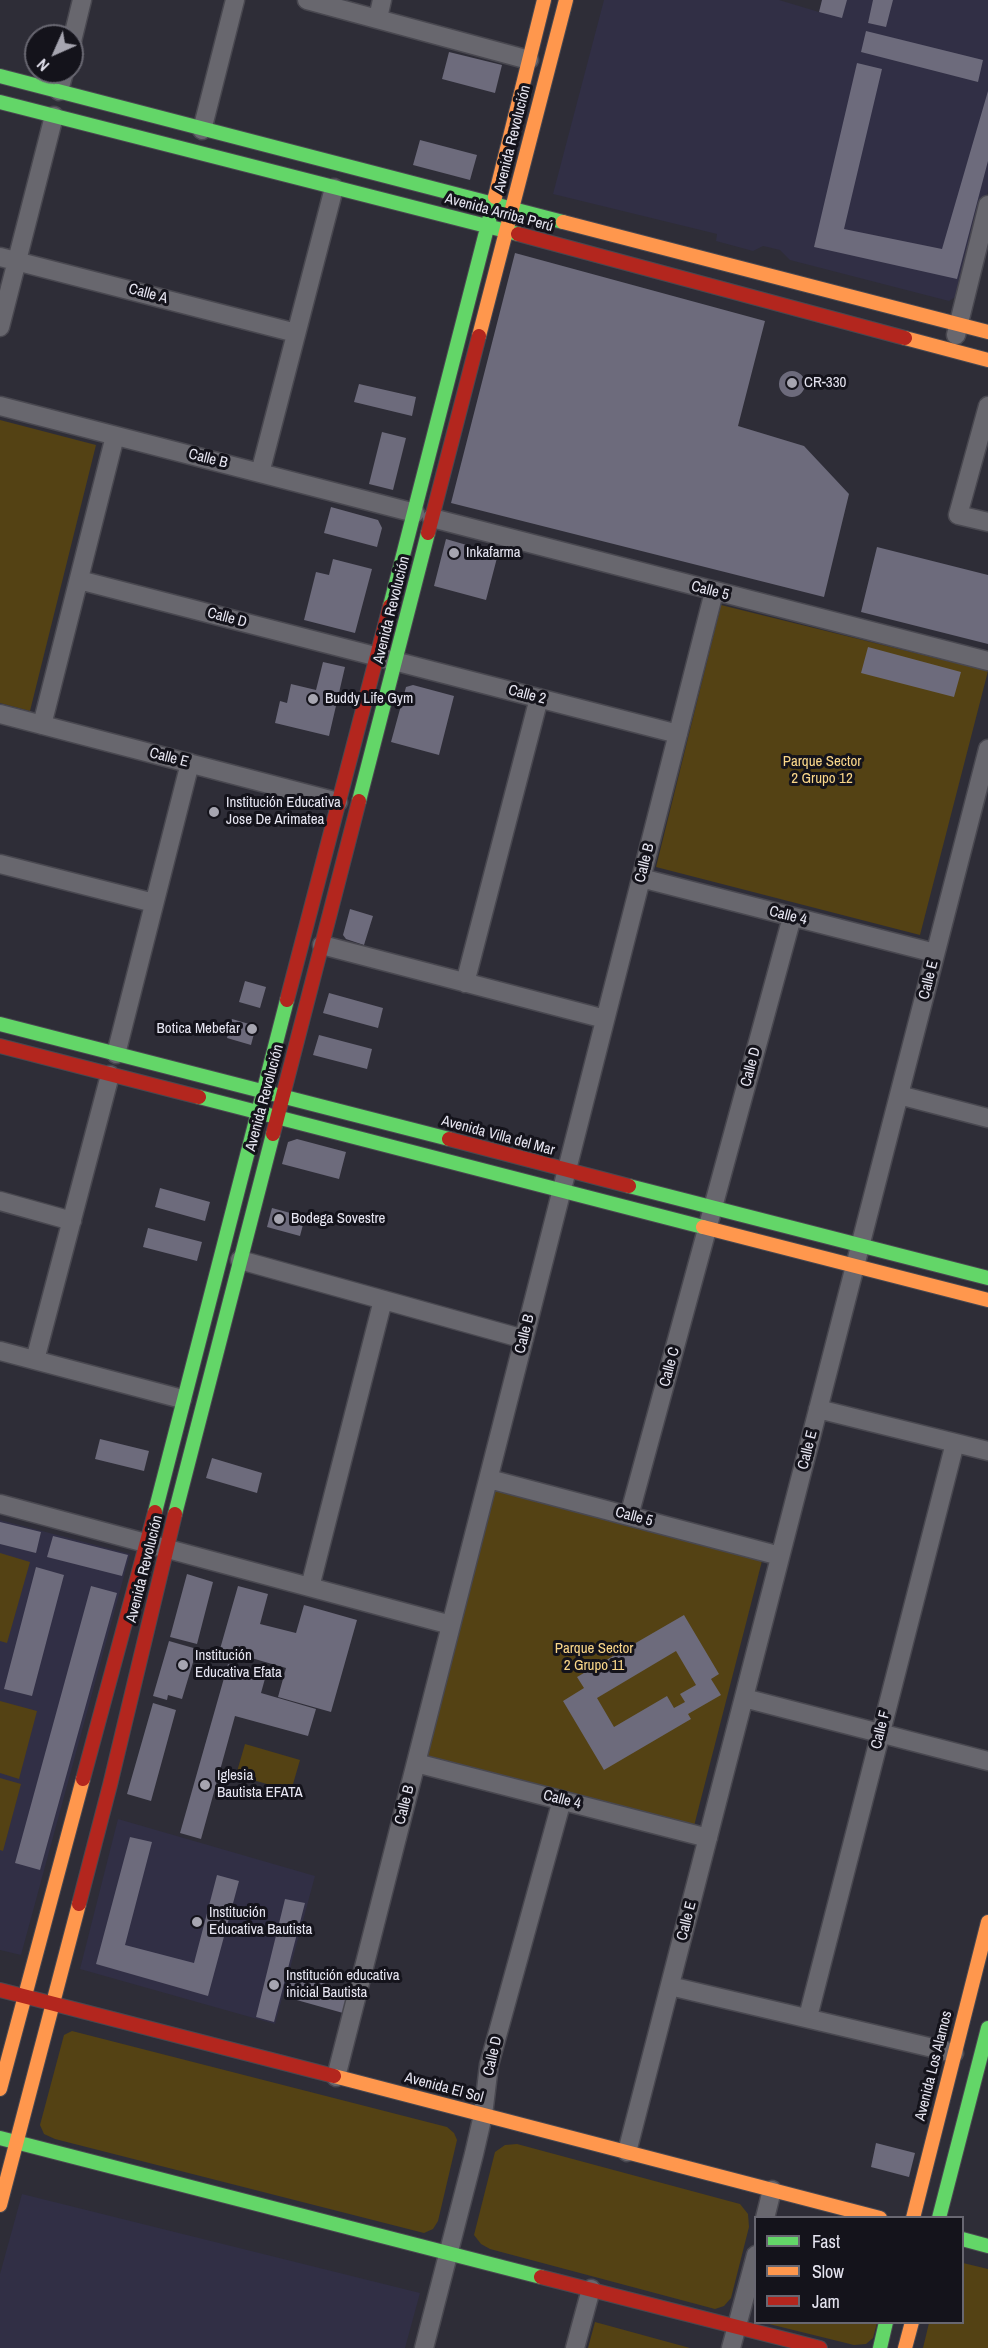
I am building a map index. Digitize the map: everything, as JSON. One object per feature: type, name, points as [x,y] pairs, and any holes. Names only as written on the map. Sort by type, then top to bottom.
[{"type":"main road","name":"Avenida Revolución","points":[[0,2205],[110,1785],[166,1548],[396,661],[424,516],[487,226],[544,0]]},
{"type":"main road","name":"Avenida Revolución","points":[[0,2089],[147,1543],[182,1399],[376,657],[424,516],[506,231],[566,0]]},
{"type":"main road","name":"Avenida Arriba Perú","points":[[0,76],[988,332]]},
{"type":"main road","name":"Avenida Arriba Perú","points":[[0,102],[487,226],[988,360]]},
{"type":"main road","name":"Avenida Villa del Mar","points":[[0,1024],[567,1171],[855,1265],[988,1300]]},
{"type":"main road","name":"Avenida Villa del Mar","points":[[0,1046],[562,1191],[861,1245],[988,1278]]},
{"type":"main road","name":"Avenida Los Alamos","points":[[913,2216],[988,1922]]},
{"type":"main road","name":"Avenida El Sol","points":[[0,1989],[876,2216]]},
{"type":"main road","points":[[939,2216],[983,2066],[988,2028]]},
{"type":"main road","points":[[0,2138],[820,2348]]},
{"type":"main road","points":[[964,2239],[988,2246]]},
{"type":"main road","points":[[880,2348],[886,2324]]},
{"type":"main road","points":[[905,2348],[911,2324]]},
{"type":"street","points":[[76,24],[82,0]]},
{"type":"street","points":[[202,130],[235,0]]},
{"type":"street","points":[[307,0],[530,60]]},
{"type":"street","points":[[378,18],[382,0]]},
{"type":"street","points":[[59,92],[61,84]]},
{"type":"street","points":[[0,327],[8,259],[54,116]]},
{"type":"street","points":[[260,473],[334,188]]},
{"type":"street","points":[[951,351],[988,205]]},
{"type":"street","name":"Calle A","points":[[8,259],[296,333]]},
{"type":"street","name":"Calle B","points":[[0,406],[424,516]]},
{"type":"street","points":[[988,406],[958,515],[988,522]]},
{"type":"street","points":[[42,725],[115,436]]},
{"type":"street","name":"Calle 5","points":[[424,516],[988,662]]},
{"type":"street","name":"Calle D","points":[[79,580],[376,657]]},
{"type":"street","name":"Calle B","points":[[336,2077],[714,592]]},
{"type":"street","name":"Calle 2","points":[[376,657],[678,735]]},
{"type":"street","points":[[465,983],[539,698]]},
{"type":"street","name":"Calle E","points":[[0,714],[338,802]]},
{"type":"street","name":"Calle E","points":[[627,2152],[935,953],[980,815],[988,749]]},
{"type":"street","points":[[116,1054],[190,763]]},
{"type":"street","points":[[0,864],[154,903]]},
{"type":"street","name":"Calle 4","points":[[641,878],[935,953]]},
{"type":"street","name":"Calle D","points":[[710,1218],[792,917]]},
{"type":"street","points":[[322,945],[605,1020]]},
{"type":"street","points":[[35,1360],[111,1075]]},
{"type":"street","points":[[899,1095],[988,1118]]},
{"type":"street","points":[[0,1202],[72,1221]]},
{"type":"street","name":"Calle C","points":[[629,1516],[710,1218]]},
{"type":"street","points":[[240,1260],[524,1339]]},
{"type":"street","points":[[310,1587],[383,1300]]},
{"type":"street","points":[[0,1351],[182,1399]]},
{"type":"street","points":[[818,1409],[988,1451]]},
{"type":"street","name":"Calle F","points":[[808,2017],[955,1443]]},
{"type":"street","name":"Calle 5","points":[[489,1479],[780,1556]]},
{"type":"street","points":[[0,1504],[452,1625]]},
{"type":"street","points":[[744,1698],[988,1761]]},
{"type":"street","name":"Calle 4","points":[[416,1763],[708,1838]]},
{"type":"street","name":"Calle D","points":[[424,2348],[483,2115],[489,2065],[562,1800]]},
{"type":"street","points":[[670,1986],[808,2017],[954,2054]]},
{"type":"street","points":[[765,2216],[772,2190]]},
{"type":"street","points":[[731,2348],[754,2262]]},
{"type":"street","points":[[575,2348],[591,2289]]},
{"type":"shaded area","points":[[604,0],[779,0],[819,12],[822,0],[988,0],[988,191],[963,292],[949,301],[790,260],[780,250],[763,246],[753,251],[716,241],[717,234],[553,194]]},
{"type":"shaded area","points":[[0,1520],[130,1554],[21,1955],[0,1950]]},
{"type":"shaded area","name":"Institución Educativa Bautista","points":[[118,1819],[315,1876],[275,2024],[80,1969]]},
{"type":"shaded area","points":[[22,2194],[420,2293],[405,2348],[0,2348],[0,2274]]},
{"type":"green space","points":[[0,420],[96,445],[30,711],[0,703]]},
{"type":"green space","name":"Parque Sector 2 Grupo 12","points":[[721,605],[988,671],[920,935],[656,867]]},
{"type":"green space","name":"Parque Sector 2 Grupo 11","points":[[493,1490],[763,1557],[694,1826],[427,1757]]},
{"type":"green space","points":[[0,1553],[30,1562],[7,1643],[0,1641]]},
{"type":"green space","points":[[0,1701],[37,1711],[19,1779],[0,1773]]},
{"type":"green space","points":[[245,1744],[300,1760],[291,1791],[236,1775]]},
{"type":"green space","points":[[0,1778],[21,1784],[3,1851],[0,1850]]},
{"type":"green space","points":[[72,2031],[447,2127],[454,2133],[457,2140],[438,2221],[433,2229],[424,2233],[55,2139],[44,2134],[40,2125],[64,2035]]},
{"type":"green space","points":[[517,2144],[740,2204],[748,2214],[749,2227],[731,2298],[724,2306],[715,2309],[490,2249],[481,2244],[474,2235],[495,2152],[505,2145]]},
{"type":"green space","points":[[964,2263],[988,2269],[988,2348],[923,2348],[929,2324],[964,2324]]},
{"type":"green space","points":[[595,2322],[690,2348],[588,2348]]},
{"type":"green space","points":[[769,2324],[877,2324],[873,2338],[866,2344],[854,2345]]},
{"type":"building","points":[[822,0],[847,0],[842,18],[819,12]]},
{"type":"building","points":[[873,0],[893,0],[886,27],[868,23]]},
{"type":"building","points":[[866,31],[983,60],[978,82],[861,52]]},
{"type":"building","points":[[449,52],[502,65],[495,93],[442,79]]},
{"type":"building","points":[[857,63],[882,69],[844,229],[942,249],[988,91],[988,161],[957,279],[814,247]]},
{"type":"building","points":[[420,140],[477,155],[470,180],[413,165]]},
{"type":"building","points":[[515,253],[765,321],[738,426],[804,446],[849,494],[824,597],[451,503]]},
{"type":"building","name":"CR-330","points":[[792,371],[801,375],[805,384],[801,393],[792,397],[783,393],[779,384],[783,375]]},
{"type":"building","points":[[359,384],[416,397],[412,416],[354,402]]},
{"type":"building","points":[[382,432],[406,438],[393,490],[369,484]]},
{"type":"building","points":[[331,507],[378,520],[382,528],[377,547],[324,533]]},
{"type":"building","points":[[446,539],[498,554],[486,600],[434,586]]},
{"type":"building","points":[[877,547],[988,575],[988,644],[861,612]]},
{"type":"building","points":[[333,559],[372,569],[355,633],[304,620],[316,572],[329,575]]},
{"type":"building","points":[[868,647],[961,672],[954,697],[861,673]]},
{"type":"building","points":[[323,662],[345,667],[329,736],[275,723],[280,701],[287,703],[291,684],[316,690]]},
{"type":"building","points":[[413,685],[454,696],[439,755],[391,742],[406,687]]},
{"type":"building","points":[[350,909],[373,916],[364,945],[346,939],[343,935]]},
{"type":"building","points":[[245,981],[266,987],[260,1008],[239,1002]]},
{"type":"building","points":[[329,993],[383,1008],[378,1028],[323,1013]]},
{"type":"building","points":[[232,1019],[256,1026],[251,1045],[227,1038]]},
{"type":"building","points":[[319,1035],[372,1049],[367,1069],[313,1055]]},
{"type":"building","points":[[297,1139],[346,1152],[339,1179],[282,1164],[288,1142]]},
{"type":"building","points":[[160,1188],[210,1202],[205,1221],[155,1207]]},
{"type":"building","points":[[272,1208],[305,1217],[300,1236],[267,1227]]},
{"type":"building","points":[[148,1228],[202,1242],[197,1261],[143,1247]]},
{"type":"building","points":[[100,1439],[149,1451],[144,1471],[95,1459]]},
{"type":"building","points":[[212,1458],[262,1473],[257,1493],[206,1478]]},
{"type":"building","points":[[0,1522],[41,1532],[36,1553],[0,1544]]},
{"type":"building","points":[[53,1536],[128,1555],[122,1576],[47,1557]]},
{"type":"building","points":[[36,1567],[64,1575],[32,1696],[4,1689]]},
{"type":"building","points":[[187,1574],[213,1582],[197,1644],[170,1637]]},
{"type":"building","points":[[91,1586],[117,1593],[40,1870],[15,1863]]},
{"type":"building","points":[[238,1586],[268,1594],[260,1624],[296,1633],[304,1605],[357,1620],[331,1712],[278,1697],[286,1668],[220,1649]]},
{"type":"building","points":[[684,1615],[719,1674],[711,1679],[721,1695],[688,1714],[691,1719],[604,1770],[563,1701],[584,1688],[577,1677]],"holes":[[[676,1651],[696,1685],[680,1694],[685,1702],[674,1708],[667,1696],[614,1727],[597,1698]]]},
{"type":"building","points":[[169,1641],[197,1649],[182,1699],[168,1695],[167,1700],[153,1696]]},
{"type":"building","name":"Iglesia Bautista EFATA","points":[[228,1664],[266,1675],[261,1693],[316,1709],[308,1736],[235,1716],[201,1839],[180,1833]]},
{"type":"building","points":[[153,1703],[176,1710],[151,1801],[127,1794]]},
{"type":"building","points":[[130,1837],[152,1842],[125,1945],[194,1963],[217,1875],[239,1881],[208,1996],[96,1964]]},
{"type":"building","points":[[285,1899],[305,1903],[274,2022],[256,2017]]},
{"type":"building","points":[[292,1974],[349,1991],[343,2013],[286,1997]]},
{"type":"building","points":[[876,2143],[915,2153],[909,2177],[871,2167]]},
{"type":"traffic: fast","points":[[0,76],[563,222]]},
{"type":"traffic: fast","points":[[0,102],[518,234]]},
{"type":"traffic: fast","points":[[390,606],[495,197]]},
{"type":"traffic: fast","points":[[359,801],[428,533]]},
{"type":"traffic: fast","points":[[155,1512],[287,1000]]},
{"type":"traffic: fast","points":[[0,1024],[449,1139]]},
{"type":"traffic: fast","points":[[199,1097],[703,1227]]},
{"type":"traffic: fast","points":[[175,1514],[273,1134]]},
{"type":"traffic: fast","points":[[629,1186],[988,1278]]},
{"type":"traffic: fast","points":[[940,2216],[988,2028]]},
{"type":"traffic: fast","points":[[0,2138],[541,2277]]},
{"type":"traffic: fast","points":[[964,2240],[988,2246]]},
{"type":"traffic: fast","points":[[880,2348],[886,2324]]},
{"type":"traffic: slow","points":[[495,197],[544,0]]},
{"type":"traffic: slow","points":[[479,336],[566,0]]},
{"type":"traffic: slow","points":[[563,222],[988,332]]},
{"type":"traffic: slow","points":[[905,338],[988,360]]},
{"type":"traffic: slow","points":[[703,1227],[988,1300]]},
{"type":"traffic: slow","points":[[0,2089],[83,1779]]},
{"type":"traffic: slow","points":[[0,2205],[79,1904]]},
{"type":"traffic: slow","points":[[914,2216],[988,1922]]},
{"type":"traffic: slow","points":[[334,2076],[872,2216]]},
{"type":"traffic: slow","points":[[905,2348],[911,2324]]},
{"type":"traffic: jam","points":[[518,234],[905,338]]},
{"type":"traffic: jam","points":[[428,533],[479,336]]},
{"type":"traffic: jam","points":[[287,1000],[390,606]]},
{"type":"traffic: jam","points":[[273,1134],[359,801]]},
{"type":"traffic: jam","points":[[0,1046],[199,1097]]},
{"type":"traffic: jam","points":[[449,1139],[629,1186]]},
{"type":"traffic: jam","points":[[83,1779],[155,1512]]},
{"type":"traffic: jam","points":[[79,1904],[175,1514]]},
{"type":"traffic: jam","points":[[0,1990],[334,2076]]},
{"type":"traffic: jam","points":[[541,2277],[820,2348]]},
{"type":"place","name":"CR-330","points":[[792,383]]},
{"type":"place","name":"Inkafarma","points":[[454,553]]},
{"type":"place","name":"Buddy Life Gym","points":[[313,699]]},
{"type":"place","name":"Institución Educativa Jose De Arimatea","points":[[214,812]]},
{"type":"place","name":"Botica Mebefar","points":[[252,1029]]},
{"type":"place","name":"Bodega Sovestre","points":[[279,1219]]},
{"type":"place","name":"Institución Educativa Efata","points":[[183,1665]]},
{"type":"place","name":"Iglesia Bautista EFATA","points":[[205,1785]]},
{"type":"place","name":"Institución Educativa Bautista","points":[[197,1922]]},
{"type":"place","name":"Institución educativa inicial Bautista","points":[[274,1985]]}]
